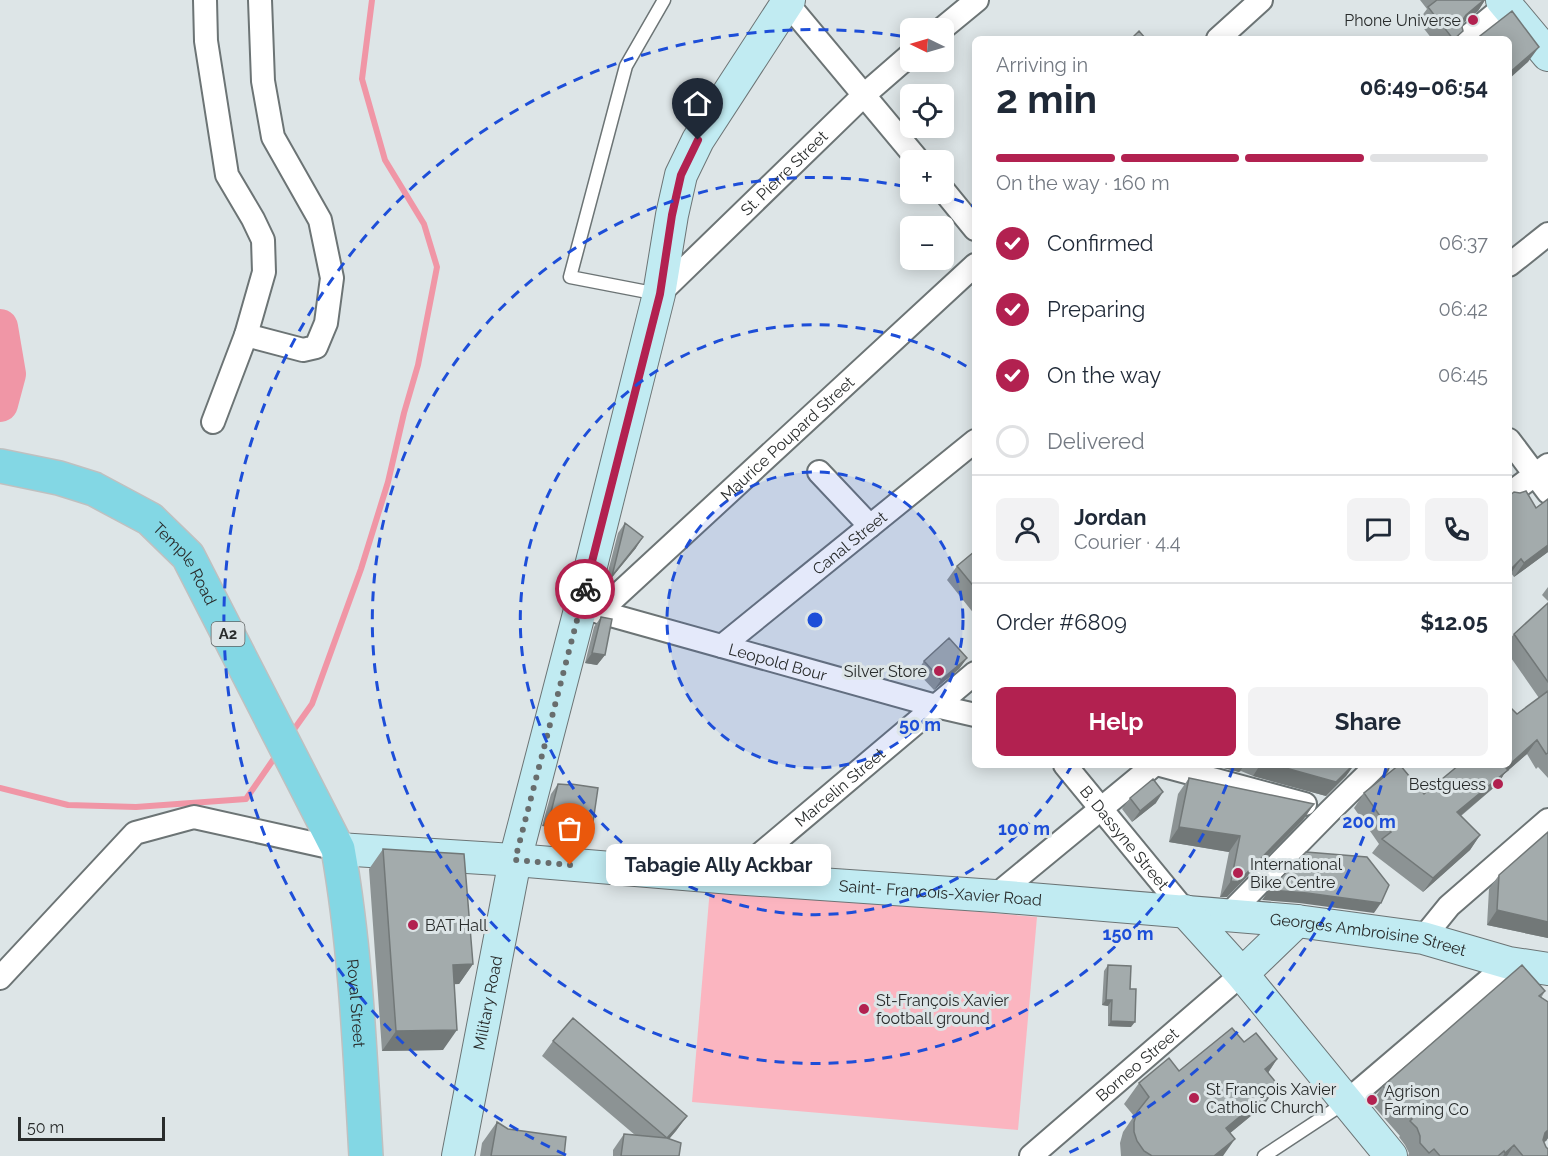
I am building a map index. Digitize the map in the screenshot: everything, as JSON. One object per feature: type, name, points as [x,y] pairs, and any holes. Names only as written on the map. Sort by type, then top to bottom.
[{"type":"main road","name":"Military Road","points":[[458,1156],[515,860],[590,609],[660,294],[672,215],[681,175],[698,140],[788,1]]},
{"type":"main road","points":[[1504,2],[1548,55]]},
{"type":"main road","name":"Temple Road","points":[[0,466],[59,478],[94,489],[150,519],[188,556],[338,849]]},
{"type":"main road","name":"Saint- Francois-Xavier Road","points":[[338,849],[515,860],[732,879],[1185,911]]},
{"type":"main road","name":"Royal Street","points":[[338,849],[346,892],[358,1019],[366,1156]]},
{"type":"main road","points":[[1185,911],[1242,974],[1391,1156]]},
{"type":"main road","name":"Georges Ambroisine Street","points":[[1185,911],[1297,921],[1423,938],[1509,963],[1548,969]]},
{"type":"main road","points":[[1242,974],[1297,921]]},
{"type":"street","points":[[205,0],[206,41],[227,176],[253,219],[262,240],[264,272],[246,335],[213,422]]},
{"type":"street","points":[[246,335],[303,350],[316,347],[326,323],[332,278],[320,220],[273,137],[263,81],[260,0]]},
{"type":"street","points":[[954,19],[977,0]]},
{"type":"street","points":[[1221,36],[1261,0]]},
{"type":"street","points":[[788,1],[910,150]]},
{"type":"street","points":[[1468,36],[1504,2]]},
{"type":"street","name":"St. Pierre Street","points":[[660,294],[864,95],[900,64]]},
{"type":"street","points":[[954,203],[972,225]]},
{"type":"street","points":[[1512,263],[1548,234]]},
{"type":"street","name":"Maurice Poupard Street","points":[[590,609],[972,268]]},
{"type":"street","name":"Canal Street","points":[[722,646],[972,443]]},
{"type":"street","points":[[1512,443],[1544,477],[1512,493]]},
{"type":"street","points":[[819,472],[870,526]]},
{"type":"street","name":"Leopold Bour","points":[[590,609],[972,714]]},
{"type":"street","name":"Marcelin Street","points":[[732,879],[972,676]]},
{"type":"street","name":"B. Dassyne Street","points":[[1067,768],[1185,911]]},
{"type":"street","points":[[995,896],[1150,768]]},
{"type":"street","points":[[1171,768],[1330,811]]},
{"type":"street","points":[[1228,915],[1374,768]]},
{"type":"street","points":[[0,978],[135,833],[194,817],[338,849]]},
{"type":"street","points":[[1423,938],[1449,906],[1548,820]]},
{"type":"street","points":[[1346,1102],[1509,963]]},
{"type":"street","name":"Borneo Street","points":[[1031,1156],[1242,974]]},
{"type":"lane","points":[[660,294],[570,277],[626,66],[664,0]]},
{"type":"lane","points":[[1264,1156],[1346,1102]]},
{"type":"shaded area","name":"St-François Xavier football ground","points":[[710,888],[1037,917],[1018,1130],[692,1102]]},
{"type":"building","points":[[1437,0],[1484,0],[1466,15],[1462,21],[1463,31],[1457,36],[1451,36],[1428,7]]},
{"type":"building","points":[[1512,11],[1539,47],[1512,70],[1512,36],[1480,36]]},
{"type":"building","points":[[1139,31],[1143,36],[1134,36]]},
{"type":"building","points":[[1526,491],[1536,508],[1548,499],[1548,545],[1524,563],[1521,559],[1512,568],[1512,494]]},
{"type":"building","points":[[625,523],[643,537],[612,576]]},
{"type":"building","points":[[972,554],[972,584],[957,566]]},
{"type":"building","points":[[1548,603],[1548,682],[1514,634]]},
{"type":"building","points":[[601,617],[612,619],[605,655],[592,653]]},
{"type":"building","points":[[949,638],[967,658],[941,680],[924,661]]},
{"type":"building","points":[[1548,691],[1548,753],[1546,754],[1537,740],[1512,762],[1512,709],[1517,714]]},
{"type":"building","points":[[1286,768],[1350,768],[1336,782]]},
{"type":"building","points":[[1395,768],[1402,768],[1424,794],[1455,768],[1506,768],[1508,770],[1457,812],[1480,835],[1433,878],[1382,839],[1391,832],[1364,793]]},
{"type":"building","points":[[1189,778],[1314,804],[1238,882],[1231,881],[1240,836],[1179,827]]},
{"type":"building","points":[[1153,779],[1163,792],[1140,811],[1130,798]]},
{"type":"building","points":[[558,784],[598,788],[592,829],[565,825],[567,818],[550,816]]},
{"type":"building","points":[[1548,832],[1548,922],[1497,910],[1499,875]]},
{"type":"building","name":"BAT Hall","points":[[383,849],[464,854],[473,964],[453,965],[457,1030],[396,1031]]},
{"type":"building","points":[[1306,852],[1367,857],[1389,885],[1381,903],[1269,890]]},
{"type":"building","points":[[1108,965],[1131,966],[1130,989],[1136,989],[1135,1022],[1111,1021],[1112,1000],[1106,1000]]},
{"type":"building","points":[[1522,965],[1545,991],[1539,996],[1548,1002],[1548,1130],[1543,1140],[1548,1149],[1548,1156],[1523,1156],[1514,1145],[1498,1156],[1440,1156],[1434,1149],[1429,1153],[1420,1143],[1417,1128],[1410,1121],[1412,1119],[1383,1086]]},
{"type":"building","points":[[573,1018],[687,1116],[667,1138],[553,1041]]},
{"type":"building","name":"St François Xavier Catholic Church","points":[[1232,1028],[1244,1042],[1256,1033],[1277,1059],[1265,1069],[1278,1085],[1226,1128],[1235,1139],[1214,1156],[1152,1156],[1144,1151],[1137,1141],[1134,1122],[1137,1112],[1149,1097],[1139,1083],[1169,1058],[1179,1071]]},
{"type":"building","points":[[497,1122],[508,1129],[566,1137],[564,1156],[491,1156]]},
{"type":"building","points":[[624,1134],[667,1138],[681,1143],[679,1156],[621,1156]]},
{"type":"waterway","points":[[295,728],[312,704],[361,569],[388,482],[418,365],[437,267],[424,224],[385,160],[362,79],[372,0]]},
{"type":"waterway","points":[[0,327],[8,374],[0,404]]},
{"type":"waterway","points":[[0,788],[68,805],[136,807],[246,799],[273,760]]},
{"type":"way so far","points":[[570,865],[515,860],[585,589]]},
{"type":"place","name":"Phone Universe","points":[[1473,20]]},
{"type":"place","name":"Silver Store","points":[[939,671]]},
{"type":"place","name":"Bestguess","points":[[1498,784]]},
{"type":"place","name":"Tabagie Ally Ackbar","points":[[570,865]]},
{"type":"place","name":"International Bike Centre","points":[[1238,873]]},
{"type":"place","name":"BAT Hall","points":[[413,925]]},
{"type":"place","name":"St-François Xavier football ground","points":[[864,1009]]},
{"type":"place","name":"St François Xavier Catholic Church","points":[[1194,1098]]},
{"type":"place","name":"Agrison Farming Co","points":[[1372,1100]]},
{"type":"route","points":[[585,589],[660,294],[672,215],[681,175],[698,140]]}]
